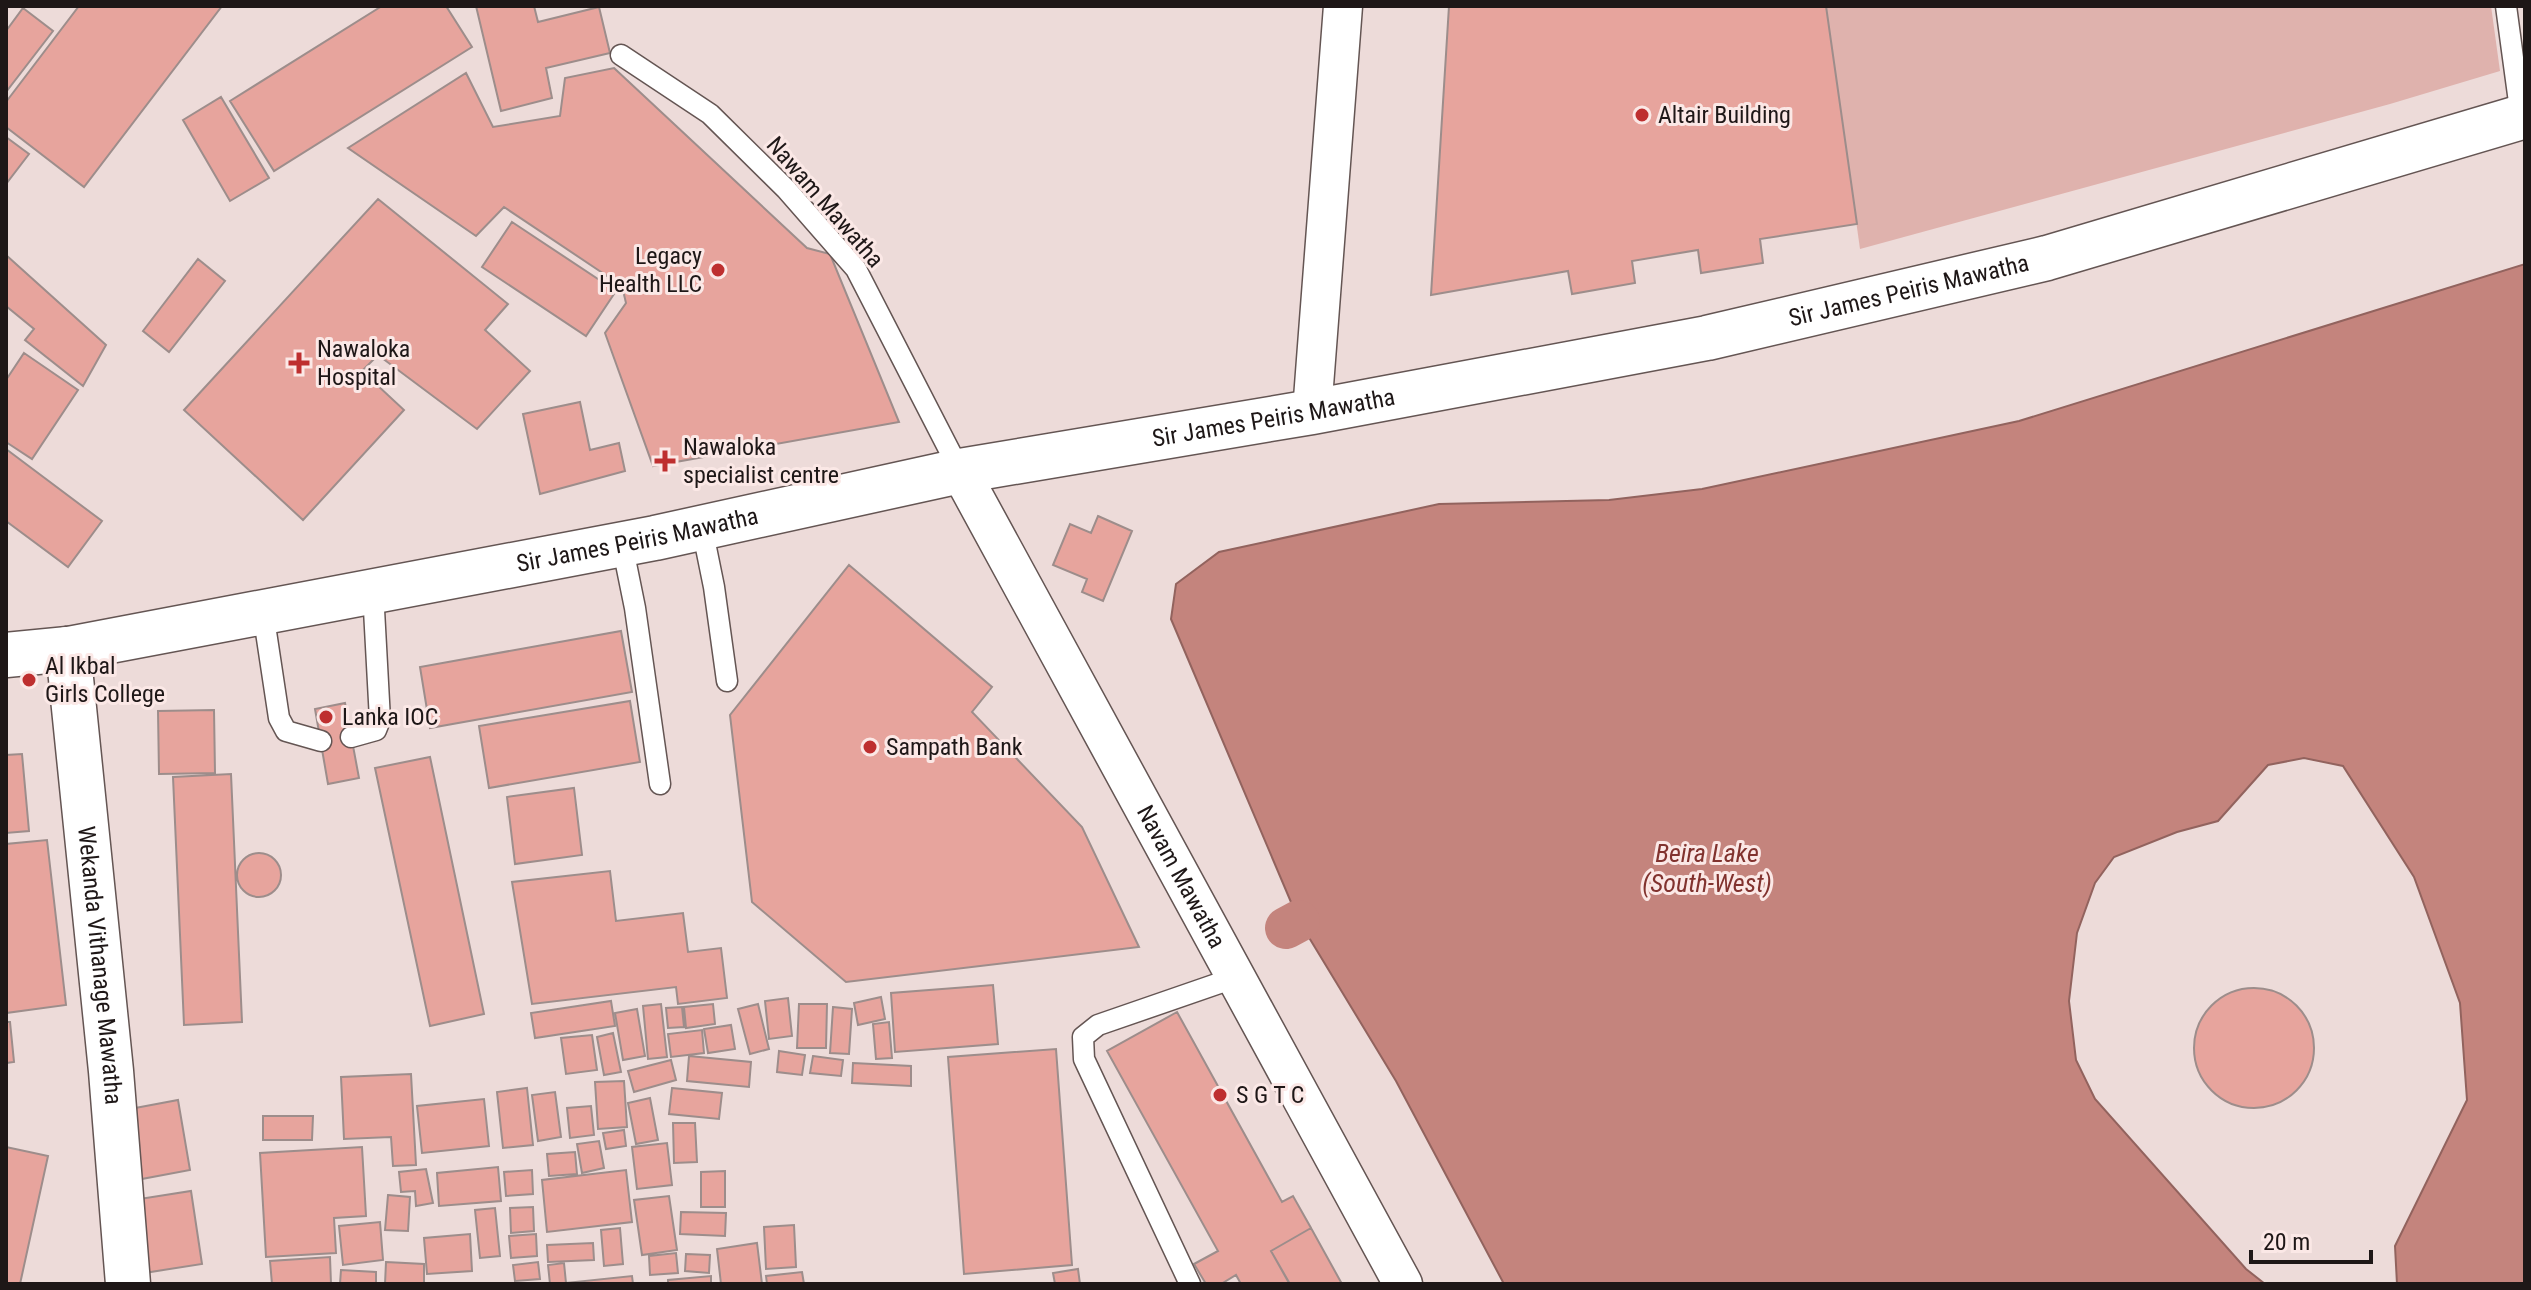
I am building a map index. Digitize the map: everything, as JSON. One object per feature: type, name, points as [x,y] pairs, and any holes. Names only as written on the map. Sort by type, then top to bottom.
[{"type":"main road","name":"Sir James Peiris Mawatha","points":[[6,655],[68,649],[622,544],[960,471],[1312,412],[1707,338],[2047,258],[2523,116]]},
{"type":"main road","name":"Wekanda Vithanage Mawatha","points":[[68,649],[111,1071],[128,1284]]},
{"type":"street","points":[[1312,412],[1343,6]]},
{"type":"street","name":"Navam Mawatha","points":[[960,471],[1403,1284]]},
{"type":"lane","points":[[2506,6],[2523,116]]},
{"type":"lane","name":"Nawam Mawatha","points":[[621,55],[710,114],[786,189],[856,269],[960,471]]},
{"type":"lane","points":[[702,528],[727,681]]},
{"type":"lane","points":[[622,544],[635,608],[660,784]]},
{"type":"lane","points":[[351,737],[376,730],[380,720],[373,591]]},
{"type":"lane","points":[[263,612],[279,718],[286,731],[321,741]]},
{"type":"lane","points":[[1190,1284],[1084,1059],[1083,1037],[1098,1025],[1237,977]]},
{"type":"shaded area","points":[[1826,6],[2491,6],[2500,71],[1860,249]]},
{"type":"water","name":"Beira Lake (South-West)","points":[[2525,264],[2525,1284],[2397,1284],[2395,1246],[2467,1100],[2460,1003],[2414,877],[2343,766],[2304,758],[2268,765],[2218,821],[2177,832],[2114,857],[2095,883],[2077,933],[2069,1001],[2076,1060],[2095,1099],[2246,1269],[2265,1284],[1504,1284],[1396,1081],[1299,921],[1171,619],[1176,584],[1219,552],[1439,504],[1609,500],[1702,489],[2019,421]]},
{"type":"building","points":[[79,6],[222,6],[84,187],[6,127],[6,102]]},
{"type":"building","points":[[382,6],[446,6],[472,47],[274,171],[230,101]]},
{"type":"building","points":[[476,6],[534,6],[538,22],[599,7],[610,53],[546,68],[552,98],[501,111]]},
{"type":"building","name":"Altair Building","points":[[1449,6],[1826,6],[1857,224],[1760,239],[1763,263],[1701,273],[1698,250],[1632,261],[1635,283],[1572,294],[1568,271],[1431,295]]},
{"type":"building","points":[[23,8],[53,31],[6,92],[6,31]]},
{"type":"building","name":"Legacy Health LLC","points":[[614,68],[807,248],[830,254],[899,422],[653,466],[605,333],[626,303],[622,286],[504,207],[476,236],[348,148],[466,73],[493,127],[560,116],[565,78]]},
{"type":"building","points":[[221,97],[269,178],[230,201],[183,120]]},
{"type":"building","points":[[6,137],[29,154],[6,184]]},
{"type":"building","name":"Nawaloka Hospital","points":[[378,199],[508,304],[485,330],[530,371],[477,429],[378,355],[362,371],[404,410],[303,520],[184,410]]},
{"type":"building","points":[[512,222],[616,291],[586,336],[482,267]]},
{"type":"building","points":[[6,255],[106,345],[83,386],[25,340],[34,329],[6,306]]},
{"type":"building","points":[[198,259],[225,281],[169,352],[143,331]]},
{"type":"building","points":[[24,353],[78,390],[32,459],[6,442],[6,380]]},
{"type":"building","points":[[580,402],[590,450],[619,443],[625,471],[540,494],[523,414]]},
{"type":"building","points":[[6,449],[102,521],[68,567],[6,521]]},
{"type":"building","points":[[1098,516],[1132,531],[1103,601],[1082,592],[1087,579],[1053,565],[1070,524],[1091,533]]},
{"type":"building","name":"Sampath Bank","points":[[849,565],[992,687],[972,712],[1082,827],[1139,947],[846,982],[752,902],[730,715]]},
{"type":"building","points":[[621,631],[632,692],[430,728],[420,667]]},
{"type":"building","points":[[630,701],[640,762],[489,788],[479,726]]},
{"type":"building","points":[[345,703],[359,778],[328,784],[315,709]]},
{"type":"building","points":[[214,710],[215,773],[159,774],[158,711]]},
{"type":"building","points":[[22,754],[29,831],[6,833],[6,755]]},
{"type":"building","points":[[430,757],[484,1014],[430,1026],[375,768]]},
{"type":"building","points":[[231,774],[242,1022],[184,1025],[173,777]]},
{"type":"building","points":[[574,788],[582,855],[515,864],[507,797]]},
{"type":"building","points":[[47,840],[66,1005],[6,1013],[6,844]]},
{"type":"building","points":[[259,853],[274,860],[281,875],[274,890],[259,897],[244,890],[237,875],[244,860]]},
{"type":"building","points":[[610,871],[616,921],[683,913],[688,952],[721,948],[727,998],[678,1004],[676,987],[532,1004],[512,882]]},
{"type":"building","points":[[993,985],[998,1044],[895,1052],[891,993]]},
{"type":"building","points":[[2254,988],[2277,993],[2296,1006],[2309,1025],[2314,1048],[2309,1071],[2296,1090],[2277,1103],[2254,1108],[2231,1103],[2212,1090],[2199,1071],[2194,1048],[2199,1025],[2212,1006],[2231,993]]},
{"type":"building","points":[[881,997],[885,1019],[858,1025],[854,1003]]},
{"type":"building","points":[[788,998],[792,1036],[769,1039],[765,1001]]},
{"type":"building","points":[[611,1001],[615,1026],[535,1038],[531,1013]]},
{"type":"building","points":[[661,1004],[667,1057],[648,1059],[643,1006]]},
{"type":"building","points":[[713,1004],[715,1024],[686,1028],[684,1007]]},
{"type":"building","points":[[758,1004],[769,1049],[750,1054],[738,1009]]},
{"type":"building","points":[[799,1004],[827,1004],[826,1048],[797,1048]]},
{"type":"building","points":[[682,1007],[684,1027],[668,1028],[666,1008]]},
{"type":"building","points":[[833,1007],[852,1009],[849,1054],[830,1053]]},
{"type":"building","points":[[637,1009],[645,1056],[623,1060],[615,1013]]},
{"type":"building","points":[[1177,1012],[1282,1202],[1293,1196],[1311,1228],[1271,1251],[1287,1284],[1241,1284],[1236,1275],[1221,1284],[1206,1284],[1194,1264],[1218,1251],[1107,1051]]},
{"type":"building","points":[[6,1022],[10,1022],[14,1062],[6,1063]]},
{"type":"building","points":[[889,1022],[892,1058],[876,1059],[873,1024]]},
{"type":"building","points":[[731,1025],[735,1049],[708,1053],[704,1029]]},
{"type":"building","points":[[702,1030],[704,1053],[671,1057],[668,1034]]},
{"type":"building","points":[[613,1033],[621,1072],[604,1075],[597,1037]]},
{"type":"building","points":[[592,1035],[597,1070],[566,1074],[561,1038]]},
{"type":"building","points":[[1056,1049],[1072,1265],[964,1274],[948,1057]]},
{"type":"building","points":[[779,1051],[805,1055],[802,1075],[777,1072]]},
{"type":"building","points":[[689,1056],[751,1062],[749,1087],[687,1081]]},
{"type":"building","points":[[813,1056],[843,1060],[841,1076],[810,1073]]},
{"type":"building","points":[[671,1060],[676,1080],[634,1092],[628,1071]]},
{"type":"building","points":[[853,1063],[911,1066],[911,1086],[852,1083]]},
{"type":"building","points":[[411,1074],[416,1165],[393,1166],[391,1137],[344,1139],[341,1077]]},
{"type":"building","points":[[624,1081],[627,1127],[598,1129],[595,1082]]},
{"type":"building","points":[[527,1088],[533,1145],[503,1148],[497,1092]]},
{"type":"building","points":[[672,1088],[722,1093],[719,1119],[669,1114]]},
{"type":"building","points":[[555,1092],[561,1137],[538,1141],[532,1095]]},
{"type":"building","points":[[650,1098],[658,1140],[636,1144],[628,1103]]},
{"type":"building","points":[[484,1099],[489,1146],[422,1153],[417,1106]]},
{"type":"building","points":[[178,1100],[190,1170],[131,1181],[119,1111]]},
{"type":"building","points":[[591,1106],[594,1135],[570,1138],[567,1108]]},
{"type":"building","points":[[263,1116],[313,1116],[312,1140],[263,1140]]},
{"type":"building","points":[[673,1123],[695,1123],[697,1162],[674,1163]]},
{"type":"building","points":[[624,1130],[626,1146],[606,1149],[603,1133]]},
{"type":"building","points":[[599,1141],[604,1168],[582,1173],[577,1144]]},
{"type":"building","points":[[667,1143],[672,1185],[637,1189],[632,1147]]},
{"type":"building","points":[[6,1147],[48,1156],[20,1284],[6,1284]]},
{"type":"building","points":[[362,1147],[366,1216],[334,1218],[336,1253],[266,1257],[260,1153]]},
{"type":"building","points":[[575,1152],[577,1174],[549,1176],[547,1154]]},
{"type":"building","points":[[498,1167],[501,1201],[439,1206],[437,1173]]},
{"type":"building","points":[[426,1169],[433,1203],[416,1206],[415,1191],[401,1192],[399,1172]]},
{"type":"building","points":[[532,1170],[533,1194],[506,1196],[504,1172]]},
{"type":"building","points":[[626,1170],[632,1222],[547,1232],[542,1180]]},
{"type":"building","points":[[725,1171],[725,1207],[701,1207],[701,1172]]},
{"type":"building","points":[[191,1191],[202,1264],[144,1273],[133,1200]]},
{"type":"building","points":[[388,1195],[410,1197],[408,1231],[385,1230]]},
{"type":"building","points":[[669,1196],[677,1250],[642,1255],[634,1200]]},
{"type":"building","points":[[533,1207],[534,1231],[511,1233],[510,1208]]},
{"type":"building","points":[[495,1208],[500,1256],[480,1258],[475,1210]]},
{"type":"building","points":[[681,1212],[726,1213],[725,1236],[680,1234]]},
{"type":"building","points":[[380,1222],[383,1260],[343,1265],[339,1226]]},
{"type":"building","points":[[794,1225],[796,1267],[766,1269],[764,1227]]},
{"type":"building","points":[[620,1228],[623,1264],[604,1266],[601,1230]]},
{"type":"building","points":[[1311,1228],[1342,1284],[1290,1284],[1271,1251]]},
{"type":"building","points":[[470,1234],[472,1271],[427,1274],[424,1238]]},
{"type":"building","points":[[536,1234],[537,1256],[511,1258],[509,1236]]},
{"type":"building","points":[[593,1243],[594,1260],[548,1262],[547,1245]]},
{"type":"building","points":[[757,1243],[762,1284],[721,1284],[717,1249]]},
{"type":"building","points":[[676,1253],[678,1273],[650,1275],[649,1256]]},
{"type":"building","points":[[686,1254],[710,1255],[709,1273],[685,1271]]},
{"type":"building","points":[[330,1257],[331,1284],[272,1284],[270,1261]]},
{"type":"building","points":[[386,1262],[424,1264],[424,1284],[385,1284]]},
{"type":"building","points":[[538,1262],[540,1279],[515,1281],[513,1265]]},
{"type":"building","points":[[564,1263],[566,1283],[632,1276],[633,1284],[550,1284],[548,1265]]},
{"type":"building","points":[[1078,1269],[1080,1284],[1055,1284],[1053,1273]]},
{"type":"building","points":[[341,1270],[376,1272],[376,1284],[340,1284]]},
{"type":"building","points":[[802,1272],[804,1284],[767,1284],[766,1276]]},
{"type":"building","points":[[711,1276],[711,1284],[668,1284],[668,1280]]},
{"type":"waterway","points":[[1286,928],[1299,921]]},
{"type":"place","name":"Altair Building","points":[[1642,115]]},
{"type":"place","name":"Legacy Health LLC","points":[[718,270]]},
{"type":"place","name":"Nawaloka Hospital","points":[[299,363]]},
{"type":"place","name":"Nawaloka specialist centre","points":[[665,461]]},
{"type":"place","name":"Al Ikbal Girls College","points":[[29,680]]},
{"type":"place","name":"Lanka IOC","points":[[326,717]]},
{"type":"place","name":"Sampath Bank","points":[[870,747]]},
{"type":"place","name":"S G T C","points":[[1220,1095]]}]
